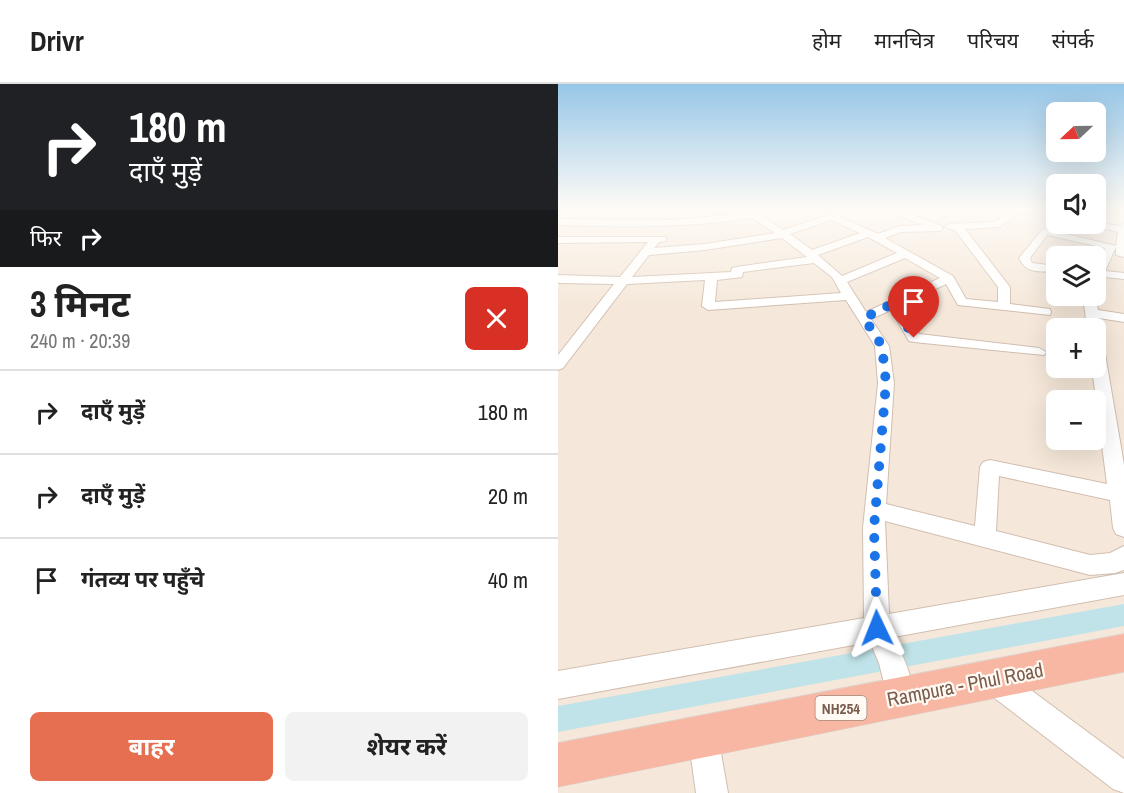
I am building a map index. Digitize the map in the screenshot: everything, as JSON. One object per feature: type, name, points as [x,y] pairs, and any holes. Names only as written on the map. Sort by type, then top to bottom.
[{"type":"highway","name":"Rampura - Phul Road","points":[[558,765],[703,736],[896,680],[992,679],[1124,653]]},
{"type":"street","points":[[559,363],[656,241]]},
{"type":"street","points":[[688,241],[706,245],[738,275],[736,270],[813,256],[857,241]]},
{"type":"street","points":[[558,279],[626,280],[711,241]]},
{"type":"street","points":[[647,252],[733,241]]},
{"type":"street","points":[[792,241],[813,256],[840,281],[882,346],[886,383],[875,510],[878,631],[896,680]]},
{"type":"street","points":[[881,241],[949,278],[962,302],[1044,312]]},
{"type":"street","points":[[969,241],[1004,287],[1004,307]]},
{"type":"street","points":[[1038,241],[1024,258],[1028,266],[1046,268]]},
{"type":"street","points":[[1088,241],[1111,246],[1106,255]]},
{"type":"street","points":[[1121,241],[1120,253],[1124,254]]},
{"type":"street","points":[[706,245],[708,306],[850,296]]},
{"type":"street","points":[[840,281],[905,254]]},
{"type":"street","points":[[1106,274],[1124,276]]},
{"type":"street","points":[[864,318],[949,278]]},
{"type":"street","points":[[894,303],[914,338],[1039,352]]},
{"type":"street","points":[[1091,306],[1093,318]]},
{"type":"street","points":[[1092,313],[1124,318]]},
{"type":"street","points":[[1101,378],[1124,528]]},
{"type":"street","points":[[985,538],[990,467],[1119,494]]},
{"type":"street","points":[[875,510],[1090,565],[1115,562],[1124,556]]},
{"type":"street","points":[[558,686],[878,631],[1124,584]]},
{"type":"street","points":[[992,679],[1124,778]]},
{"type":"street","points":[[703,736],[712,793]]},
{"type":"shaded area","points":[[558,241],[1124,241],[1124,793],[558,793]]},
{"type":"waterway","points":[[558,719],[1124,615]]},
{"type":"route","points":[[877,628],[874,528],[886,383],[882,346],[864,318],[894,303],[914,338]]}]
